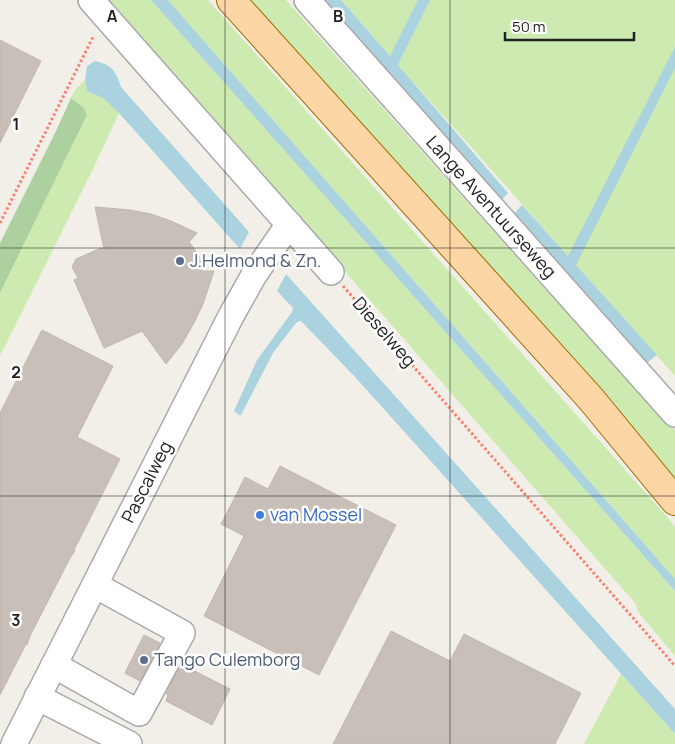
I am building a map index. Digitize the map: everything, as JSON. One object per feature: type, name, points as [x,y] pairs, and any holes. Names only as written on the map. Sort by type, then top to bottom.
[{"type":"main road","points":[[231,0],[592,399],[675,501]]},
{"type":"street","name":"Lange Aventuurseweg","points":[[307,0],[675,414]]},
{"type":"street","points":[[98,7],[331,272]]},
{"type":"street","name":"Pascalweg","points":[[14,744],[231,316],[254,275],[289,224]]},
{"type":"street","points":[[54,665],[140,713],[182,633],[95,585]]},
{"type":"street","points":[[37,698],[114,741]]},
{"type":"path","points":[[0,223],[98,7]]},
{"type":"path","name":"Dieselweg","points":[[331,272],[675,666]]},
{"type":"green space","points":[[107,0],[151,0],[675,591],[675,656],[638,612],[635,603]]},
{"type":"green space","points":[[168,0],[208,0],[668,518],[675,527],[675,579]]},
{"type":"green space","points":[[249,0],[286,0],[553,298],[675,430],[675,487]]},
{"type":"green space","points":[[341,0],[418,0],[390,56]]},
{"type":"green space","points":[[430,0],[675,0],[675,376],[398,65]]},
{"type":"green space","points":[[85,80],[87,91],[103,98],[119,113],[0,356],[0,293],[87,115],[84,108],[71,98],[75,90]]},
{"type":"green space","points":[[71,98],[84,108],[87,115],[0,293],[0,243]]},
{"type":"green space","points":[[621,674],[675,734],[675,744],[584,744]]},
{"type":"water","points":[[151,0],[168,0],[675,579],[675,591]]},
{"type":"water","points":[[323,0],[341,0],[390,56],[418,0],[430,0],[398,65],[508,193],[501,201]]},
{"type":"water","points":[[675,47],[675,68],[576,265],[657,355],[647,363],[514,214],[522,205],[568,256]]},
{"type":"water","points":[[95,61],[106,64],[112,70],[121,87],[249,232],[240,249],[119,113],[103,98],[87,91],[85,80],[87,66]]},
{"type":"water","points":[[286,274],[675,709],[675,734],[355,377],[301,321],[296,323],[273,353],[241,415],[234,411],[257,360],[292,312],[293,308],[277,291]]},
{"type":"building","points":[[0,40],[41,61],[0,143]]},
{"type":"building","points":[[95,207],[151,214],[197,233],[189,242],[199,255],[202,271],[214,271],[203,304],[194,323],[182,344],[166,364],[142,331],[104,348],[74,280],[78,278],[72,267],[76,259],[101,248],[104,249]]},
{"type":"building","points":[[42,330],[113,366],[77,437],[120,459],[75,551],[0,695],[0,413]]},
{"type":"building","points":[[280,466],[396,525],[319,675],[204,616],[244,536],[221,524],[245,477],[268,489]]},
{"type":"building","points":[[391,631],[450,661],[464,634],[581,693],[555,744],[333,744]]},
{"type":"building","points":[[144,635],[160,643],[140,681],[125,673]]},
{"type":"building","points":[[181,664],[230,689],[212,725],[166,701],[168,695],[166,694]]},
{"type":"place","name":"J.Helmond & Zn.","points":[[180,261]]},
{"type":"place","name":"van Mossel","points":[[260,515]]},
{"type":"place","name":"Tango Culemborg","points":[[144,660]]}]
